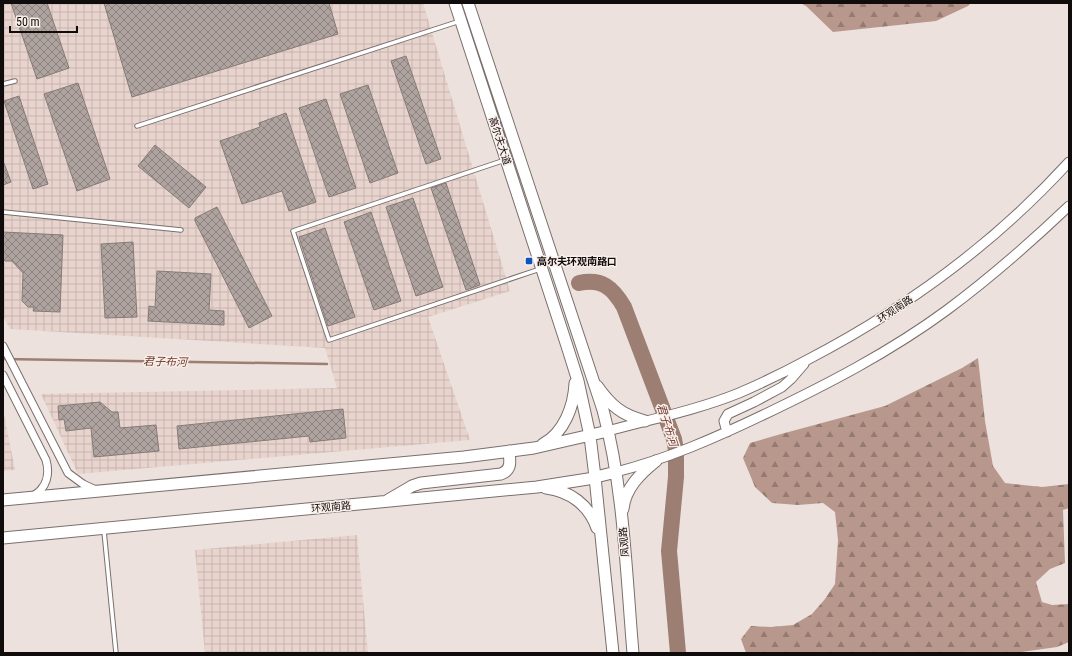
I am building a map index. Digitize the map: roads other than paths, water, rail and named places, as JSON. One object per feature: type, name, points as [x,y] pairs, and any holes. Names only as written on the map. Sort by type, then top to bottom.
[{"type":"main road","name":"高尔夫大道","points":[[455,3],[575,374]]},
{"type":"main road","name":"高尔夫大道","points":[[468,3],[588,368]]},
{"type":"main road","points":[[588,368],[595,383],[614,406],[625,414],[646,421]]},
{"type":"main road","points":[[3,500],[509,451],[590,436],[608,431],[588,368]]},
{"type":"main road","points":[[575,374],[590,436],[613,653]]},
{"type":"main road","points":[[537,447],[554,436],[566,418],[574,397],[575,374]]},
{"type":"main road","name":"凤观路","points":[[608,431],[616,472],[622,520],[633,653]]},
{"type":"main road","points":[[386,502],[412,486],[421,483],[501,474],[506,472],[510,463],[509,451]]},
{"type":"main road","points":[[622,520],[623,506],[632,485],[642,473],[656,461]]},
{"type":"main road","name":"环观南路","points":[[3,538],[537,487],[616,472]]},
{"type":"main road","points":[[537,487],[555,489],[566,493],[576,498],[584,505],[596,523],[602,544]]},
{"type":"street","name":"环观南路","points":[[646,421],[691,409],[738,393],[808,360],[902,305],[954,268],[1020,211],[1069,162]]},
{"type":"street","points":[[808,360],[782,387],[728,414],[724,421],[727,432],[834,379],[921,328],[983,282],[1069,206]]},
{"type":"street","points":[[3,346],[24,384],[68,473],[83,484],[98,491]]},
{"type":"street","points":[[3,374],[46,460],[48,469],[44,487],[37,494],[29,498]]},
{"type":"street","points":[[608,431],[646,421]]},
{"type":"street","name":"环观南路","points":[[616,472],[656,461],[727,432]]},
{"type":"lane","points":[[137,126],[461,20]]},
{"type":"lane","points":[[3,84],[15,81]]},
{"type":"lane","points":[[506,159],[293,231],[329,340],[541,269]]},
{"type":"lane","points":[[3,212],[181,230]]},
{"type":"lane","points":[[104,529],[116,653]]},
{"type":"waterway","name":"君子布河","points":[[579,283],[600,283],[611,290],[620,300],[674,439],[676,450],[676,477],[669,551],[678,653]]},
{"type":"waterway","name":"君子布河","points":[[3,359],[327,364]]},
{"type":"place","name":"高尔夫环观南路口","points":[[529,261]]}]
